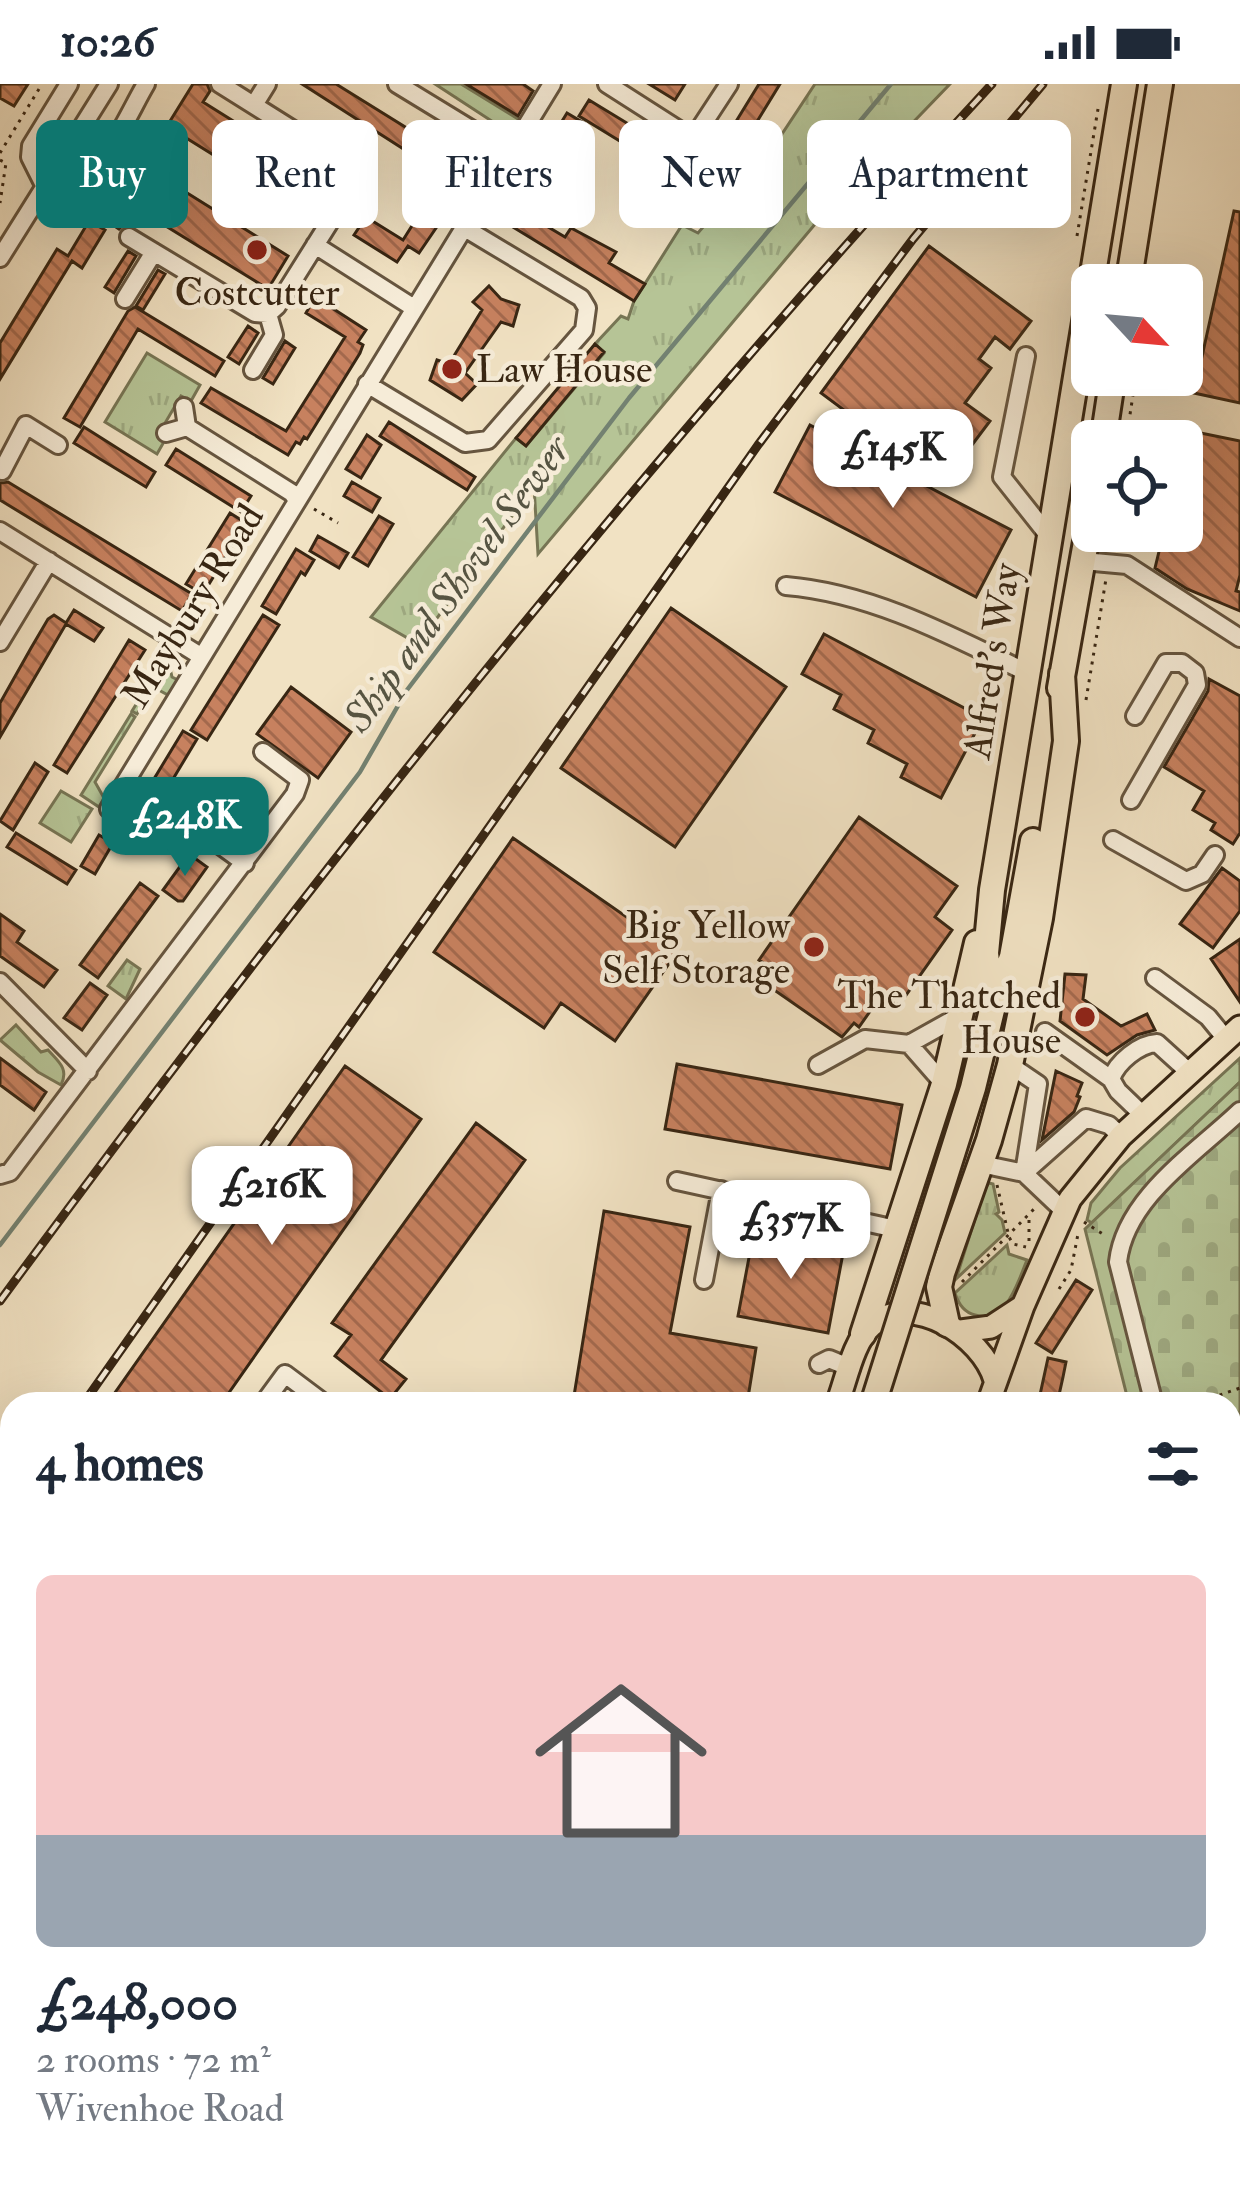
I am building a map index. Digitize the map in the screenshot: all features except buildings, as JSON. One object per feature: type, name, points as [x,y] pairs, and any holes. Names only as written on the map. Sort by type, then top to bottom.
[{"type":"highway","name":"Alfred's Way","points":[[1003,824],[1124,84]]},
{"type":"highway","points":[[1131,264],[1160,84]]},
{"type":"highway","name":"Alfred's Way","points":[[1062,674],[1095,552]]},
{"type":"highway","points":[[877,1392],[1012,957],[1062,674]]},
{"type":"highway","points":[[954,1328],[939,1287],[988,1171],[1040,918],[1066,741],[1062,674]]},
{"type":"highway","points":[[992,1010],[986,952],[1003,824]]},
{"type":"highway","points":[[863,1334],[944,1084],[1003,824]]},
{"type":"main road","points":[[991,1392],[1023,1306],[1073,1216],[1090,1171],[1121,1136],[1233,1033]]},
{"type":"main road","points":[[842,1392],[863,1334],[874,1324],[899,1315],[954,1328],[991,1328],[1023,1306]]},
{"type":"main road","points":[[954,1328],[985,1355],[994,1380]]},
{"type":"street","points":[[86,120],[109,84]]},
{"type":"street","points":[[124,120],[146,84]]},
{"type":"street","points":[[130,237],[255,313],[268,314],[278,306],[353,185],[349,165],[220,84]]},
{"type":"street","points":[[254,105],[267,84]]},
{"type":"street","points":[[397,84],[456,120]]},
{"type":"street","name":"Maybury Road","points":[[530,120],[552,84]]},
{"type":"street","points":[[607,84],[688,147],[729,84]]},
{"type":"street","points":[[46,120],[66,85]]},
{"type":"street","points":[[36,137],[31,146],[36,175]]},
{"type":"street","points":[[0,258],[36,198]]},
{"type":"street","name":"Maybury Road","points":[[109,809],[462,228]]},
{"type":"street","points":[[367,384],[465,443],[476,445],[488,440],[584,330],[587,308],[580,298],[465,228]]},
{"type":"street","points":[[315,245],[414,308]]},
{"type":"street","points":[[125,298],[154,252]]},
{"type":"street","points":[[253,370],[274,335],[268,314]]},
{"type":"street","points":[[1026,356],[1002,477],[1048,535]]},
{"type":"street","points":[[184,407],[187,427]]},
{"type":"street","points":[[2,471],[26,425],[58,446]]},
{"type":"street","points":[[166,433],[187,427],[297,500]]},
{"type":"street","points":[[0,531],[200,656]]},
{"type":"street","points":[[0,642],[50,561]]},
{"type":"street","points":[[1096,562],[1140,571],[1240,638]]},
{"type":"street","points":[[787,586],[820,589],[904,615],[1026,672]]},
{"type":"street","points":[[1131,800],[1196,685],[1196,673],[1182,663],[1166,663],[1135,716]]},
{"type":"street","points":[[0,1175],[10,1172],[88,1071],[300,784],[263,752]]},
{"type":"street","points":[[205,834],[245,863]]},
{"type":"street","points":[[1113,840],[1186,881],[1202,874],[1215,855]]},
{"type":"street","points":[[1156,978],[1233,1033]]},
{"type":"street","points":[[0,982],[88,1071]]},
{"type":"street","points":[[818,1065],[865,1040],[909,1044],[961,1015]]},
{"type":"street","points":[[1045,1032],[1111,1079],[1143,1115]]},
{"type":"street","points":[[1111,1079],[1114,1070],[1147,1044],[1157,1043],[1189,1072]]},
{"type":"street","points":[[909,1044],[944,1084]]},
{"type":"street","points":[[1010,1065],[1038,1084],[1024,1173]]},
{"type":"street","points":[[1151,1392],[1118,1262],[1120,1246],[1140,1206],[1240,1111]]},
{"type":"street","points":[[1024,1173],[1086,1118],[1109,1125],[1121,1136]]},
{"type":"street","points":[[988,1171],[1024,1173],[1073,1216]]},
{"type":"street","points":[[677,1181],[896,1229]]},
{"type":"street","points":[[704,1280],[722,1190]]},
{"type":"street","points":[[819,1364],[829,1359],[851,1367]]},
{"type":"street","points":[[272,1392],[285,1374],[309,1392]]},
{"type":"path","points":[[0,203],[6,163],[0,156],[42,84]]},
{"type":"path","name":"Maybury Road","points":[[297,500],[338,523]]},
{"type":"path","points":[[1085,704],[1096,562],[1101,552]]},
{"type":"path","points":[[988,1171],[1012,1244],[1031,1249],[1029,1218]]},
{"type":"path","points":[[957,1287],[1038,1204]]},
{"type":"path","points":[[1073,1216],[1120,1246]]},
{"type":"path","points":[[1059,1289],[1071,1270],[1078,1234]]},
{"type":"green space","points":[[435,84],[461,84],[518,119],[490,120]]},
{"type":"green space","points":[[815,84],[950,84],[915,120],[807,120],[807,228],[812,228],[538,554],[534,486],[418,644],[371,617],[516,438],[526,446],[604,353],[595,344],[621,316],[628,319],[634,301],[680,228],[698,233],[702,228],[783,228],[783,132]]},
{"type":"green space","points":[[147,353],[200,385],[191,401],[181,396],[158,435],[165,440],[157,454],[105,422]]},
{"type":"green space","points":[[167,655],[172,677],[178,680],[168,695],[153,687],[137,714],[132,711]]},
{"type":"green space","points":[[131,714],[135,717],[95,782],[104,798],[99,807],[81,795]]},
{"type":"green space","points":[[61,791],[92,809],[71,842],[40,823]]},
{"type":"green space","points":[[127,960],[140,969],[126,999],[108,986]]},
{"type":"green space","points":[[16,1025],[41,1052],[48,1050],[59,1062],[64,1074],[61,1085],[0,1040]]},
{"type":"green space","points":[[1240,1058],[1240,1082],[1092,1223],[1087,1220],[1091,1203],[1120,1168]]},
{"type":"green space","points":[[1240,1082],[1240,1392],[1126,1392],[1085,1229]]},
{"type":"green space","points":[[989,1183],[1005,1233],[956,1279],[984,1190]]},
{"type":"green space","points":[[1007,1245],[1009,1254],[1027,1260],[1010,1299],[995,1314],[967,1312],[955,1293]]},
{"type":"waterway","name":"Ship and Shovel Sewer","points":[[0,1245],[360,772],[407,690],[629,398],[891,84]]},
{"type":"railway","points":[[0,1301],[236,987],[479,678],[731,377],[992,84]]},
{"type":"railway","points":[[91,1392],[758,445],[913,239],[1043,84]]},
{"type":"place","name":"Costcutter","points":[[257,250]]},
{"type":"place","name":"Law House","points":[[452,369]]},
{"type":"place","name":"Big Yellow Self Storage","points":[[814,947]]},
{"type":"place","name":"The Thatched House","points":[[1085,1017]]}]
